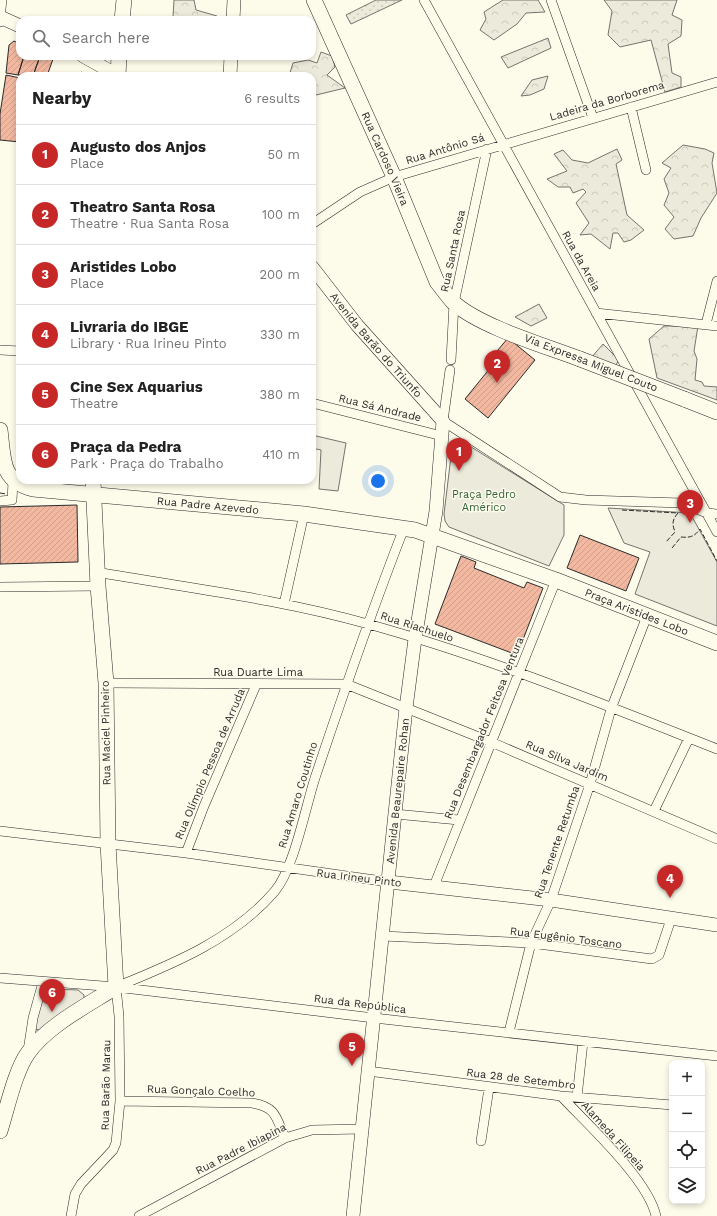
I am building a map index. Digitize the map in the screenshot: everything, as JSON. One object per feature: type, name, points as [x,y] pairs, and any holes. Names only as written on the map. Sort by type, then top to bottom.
[{"type":"main road","points":[[122,16],[124,0]]},
{"type":"main road","points":[[233,16],[234,0]]},
{"type":"main road","name":"Rua Cardoso Vieira","points":[[314,0],[394,177],[437,282],[460,307]]},
{"type":"main road","points":[[0,20],[0,17],[16,24]]},
{"type":"main road","points":[[90,60],[111,72]]},
{"type":"main road","points":[[118,72],[120,60]]},
{"type":"main road","points":[[230,72],[231,60]]},
{"type":"main road","name":"Avenida Barão do Triunfo","points":[[316,272],[357,325],[443,421]]},
{"type":"main road","name":"Via Expressa Miguel Couto","points":[[460,307],[501,329],[717,412]]},
{"type":"main road","points":[[443,421],[433,535],[556,580]]},
{"type":"main road","points":[[0,430],[6,472],[13,482]]},
{"type":"main road","name":"Rua Padre Azevedo","points":[[17,484],[22,487],[33,489],[92,487],[404,528],[433,535]]},
{"type":"main road","name":"Rua Maciel Pinheiro","points":[[92,487],[97,579],[106,683],[108,844],[116,987]]},
{"type":"main road","name":"Avenida Beaurepaire Rohan","points":[[353,1216],[406,708],[415,638],[433,535]]},
{"type":"main road","name":"Praça Aristides Lobo","points":[[556,580],[717,643]]},
{"type":"main road","name":"Rua Irineu Pinto","points":[[389,882],[551,900],[717,925]]},
{"type":"main road","points":[[0,1131],[20,1068],[27,1053],[45,1034],[116,987]]},
{"type":"street","points":[[0,17],[2,0]]},
{"type":"street","name":"Rua da Areia","points":[[424,0],[717,532]]},
{"type":"street","points":[[551,0],[593,118]]},
{"type":"street","name":"Ladeira da Borborema","points":[[504,144],[717,82]]},
{"type":"street","points":[[632,107],[646,170]]},
{"type":"street","name":"Rua Antônio Sá","points":[[316,221],[360,192],[394,177],[504,144]]},
{"type":"street","name":"Rua Santa Rosa","points":[[451,360],[487,149]]},
{"type":"street","points":[[706,324],[717,281]]},
{"type":"street","points":[[596,313],[717,326]]},
{"type":"street","points":[[0,350],[16,351]]},
{"type":"street","points":[[450,370],[443,421],[560,497],[586,500],[682,503],[707,513],[717,514]]},
{"type":"street","name":"Rua Sá Andrade","points":[[316,404],[442,436]]},
{"type":"street","points":[[0,500],[12,500],[13,482]]},
{"type":"street","points":[[284,604],[304,514]]},
{"type":"street","name":"Rua Amaro Coutinho","points":[[116,987],[188,955],[230,931],[263,904],[276,890],[288,869],[307,802],[346,684],[367,624],[404,528]]},
{"type":"street","name":"Rua Riachuelo","points":[[0,587],[97,579],[284,604],[367,624],[415,638],[520,674],[717,749]]},
{"type":"street","name":"Rua Desembargador Feitosa Ventura","points":[[434,886],[459,820],[520,674],[556,580]]},
{"type":"street","name":"Rua Tenente Retumba","points":[[509,1032],[531,943],[551,900],[590,784],[611,708],[647,616]]},
{"type":"street","name":"Rua Duarte Lima","points":[[106,683],[256,685],[346,684],[406,708]]},
{"type":"street","name":"Rua Olímpio Pessoa de Arruda","points":[[186,853],[204,806],[256,685]]},
{"type":"street","name":"Rua Silva Jardim","points":[[406,708],[654,810],[717,839]]},
{"type":"street","points":[[654,810],[689,738]]},
{"type":"street","points":[[395,814],[459,820]]},
{"type":"street","name":"Rua Irineu Pinto","points":[[0,831],[186,853],[288,869],[389,882]]},
{"type":"street","name":"Rua Eugênio Toscano","points":[[383,936],[531,943],[652,959],[659,955],[671,919]]},
{"type":"street","name":"Rua da República","points":[[0,978],[116,987],[374,1018],[509,1032],[583,1042],[717,1056]]},
{"type":"street","points":[[27,1053],[33,1018],[43,982]]},
{"type":"street","name":"Rua Barão Marau","points":[[71,1216],[75,1194],[81,1184],[113,1150],[116,1143],[120,1101],[119,1016],[116,987]]},
{"type":"street","name":"Alameda Filipeia","points":[[577,1097],[583,1042]]},
{"type":"street","name":"Rua 28 de Setembro","points":[[368,1071],[489,1088],[561,1096],[669,1105]]},
{"type":"street","points":[[481,1141],[489,1088]]},
{"type":"street","name":"Alameda Filipeia","points":[[561,1096],[638,1181],[655,1210],[656,1216]]},
{"type":"street","name":"Rua Gonçalo Coelho","points":[[120,1101],[252,1103],[264,1105],[273,1112],[285,1138]]},
{"type":"street","name":"Rua Padre Ibiapina","points":[[139,1216],[285,1138],[312,1130],[362,1128]]},
{"type":"green space","points":[[174,0],[194,0],[196,10],[217,16],[173,16]]},
{"type":"green space","points":[[376,0],[402,0],[351,24],[346,15]]},
{"type":"green space","points":[[503,0],[538,0],[545,12],[526,13],[517,24],[494,40],[480,30],[486,19],[484,12]]},
{"type":"green space","points":[[604,0],[677,0],[672,15],[682,20],[681,36],[668,44],[672,73],[681,77],[681,87],[665,92],[651,40],[620,47],[608,35],[612,11]]},
{"type":"green space","points":[[548,38],[551,48],[508,68],[501,57]]},
{"type":"green space","points":[[321,52],[332,56],[335,67],[327,75],[345,88],[316,95],[316,72],[290,72],[293,63],[308,60],[317,63]]},
{"type":"green space","points":[[548,76],[544,89],[530,95],[521,96],[532,80]]},
{"type":"green space","points":[[683,145],[705,149],[714,153],[712,163],[717,193],[701,218],[693,236],[674,239],[665,229],[674,217],[664,205],[669,193],[664,179],[671,168],[662,163]]},
{"type":"green space","points":[[617,149],[622,160],[616,164],[627,215],[644,230],[631,240],[624,242],[618,233],[613,233],[610,249],[591,234],[580,235],[589,223],[576,203],[586,192],[583,189],[573,193],[570,187],[558,187],[547,179],[567,171],[554,154],[563,150],[572,160],[588,163]]},
{"type":"green space","points":[[539,304],[547,318],[531,326],[515,317]]},
{"type":"green space","points":[[664,326],[698,326],[694,351],[697,359],[695,380],[702,382],[704,386],[717,387],[717,400],[657,378],[649,339]]},
{"type":"green space","points":[[603,344],[619,360],[614,368],[591,358]]},
{"type":"green space","name":"Praça Pedro Américo","points":[[460,440],[564,505],[564,535],[549,566],[449,527],[445,521],[444,514],[452,448]]},
{"type":"green space","points":[[608,508],[690,513],[717,562],[717,626],[635,594],[650,552],[624,543]]},
{"type":"green space","points":[[44,990],[78,990],[84,995],[84,999],[42,1029],[36,1030],[35,1026]]},
{"type":"shaded area","points":[[316,436],[346,443],[338,491],[319,489],[321,450],[316,449]]},
{"type":"building","points":[[14,41],[16,42],[16,60],[23,60],[19,72],[16,72],[16,75],[6,73],[9,45]]},
{"type":"building","points":[[23,60],[39,60],[34,72],[19,72]]},
{"type":"building","points":[[39,60],[53,60],[48,72],[34,72]]},
{"type":"building","points":[[6,75],[16,77],[16,142],[0,140],[0,114]]},
{"type":"building","points":[[508,338],[535,360],[488,418],[465,399],[491,367],[487,363]]},
{"type":"building","points":[[77,505],[78,562],[0,564],[0,507]]},
{"type":"building","points":[[580,535],[639,558],[626,591],[567,568]]},
{"type":"building","points":[[461,556],[476,562],[474,568],[524,588],[527,582],[543,588],[517,655],[435,624]]},
{"type":"fence","points":[[0,493],[6,494]]},
{"type":"fence","points":[[622,510],[678,513],[673,522],[675,532],[666,542]]},
{"type":"fence","points":[[672,548],[681,537],[692,536],[700,529],[717,561]]},
{"type":"place","name":"Theatro Santa Rosa","points":[[497,383]]},
{"type":"place","name":"Augusto dos Anjos","points":[[459,471]]},
{"type":"place","name":"Aristides Lobo","points":[[690,523]]},
{"type":"place","name":"Livraria do IBGE","points":[[670,898]]},
{"type":"place","name":"Praça da Pedra","points":[[52,1012]]},
{"type":"place","name":"Cine Sex Aquarius","points":[[352,1066]]}]
